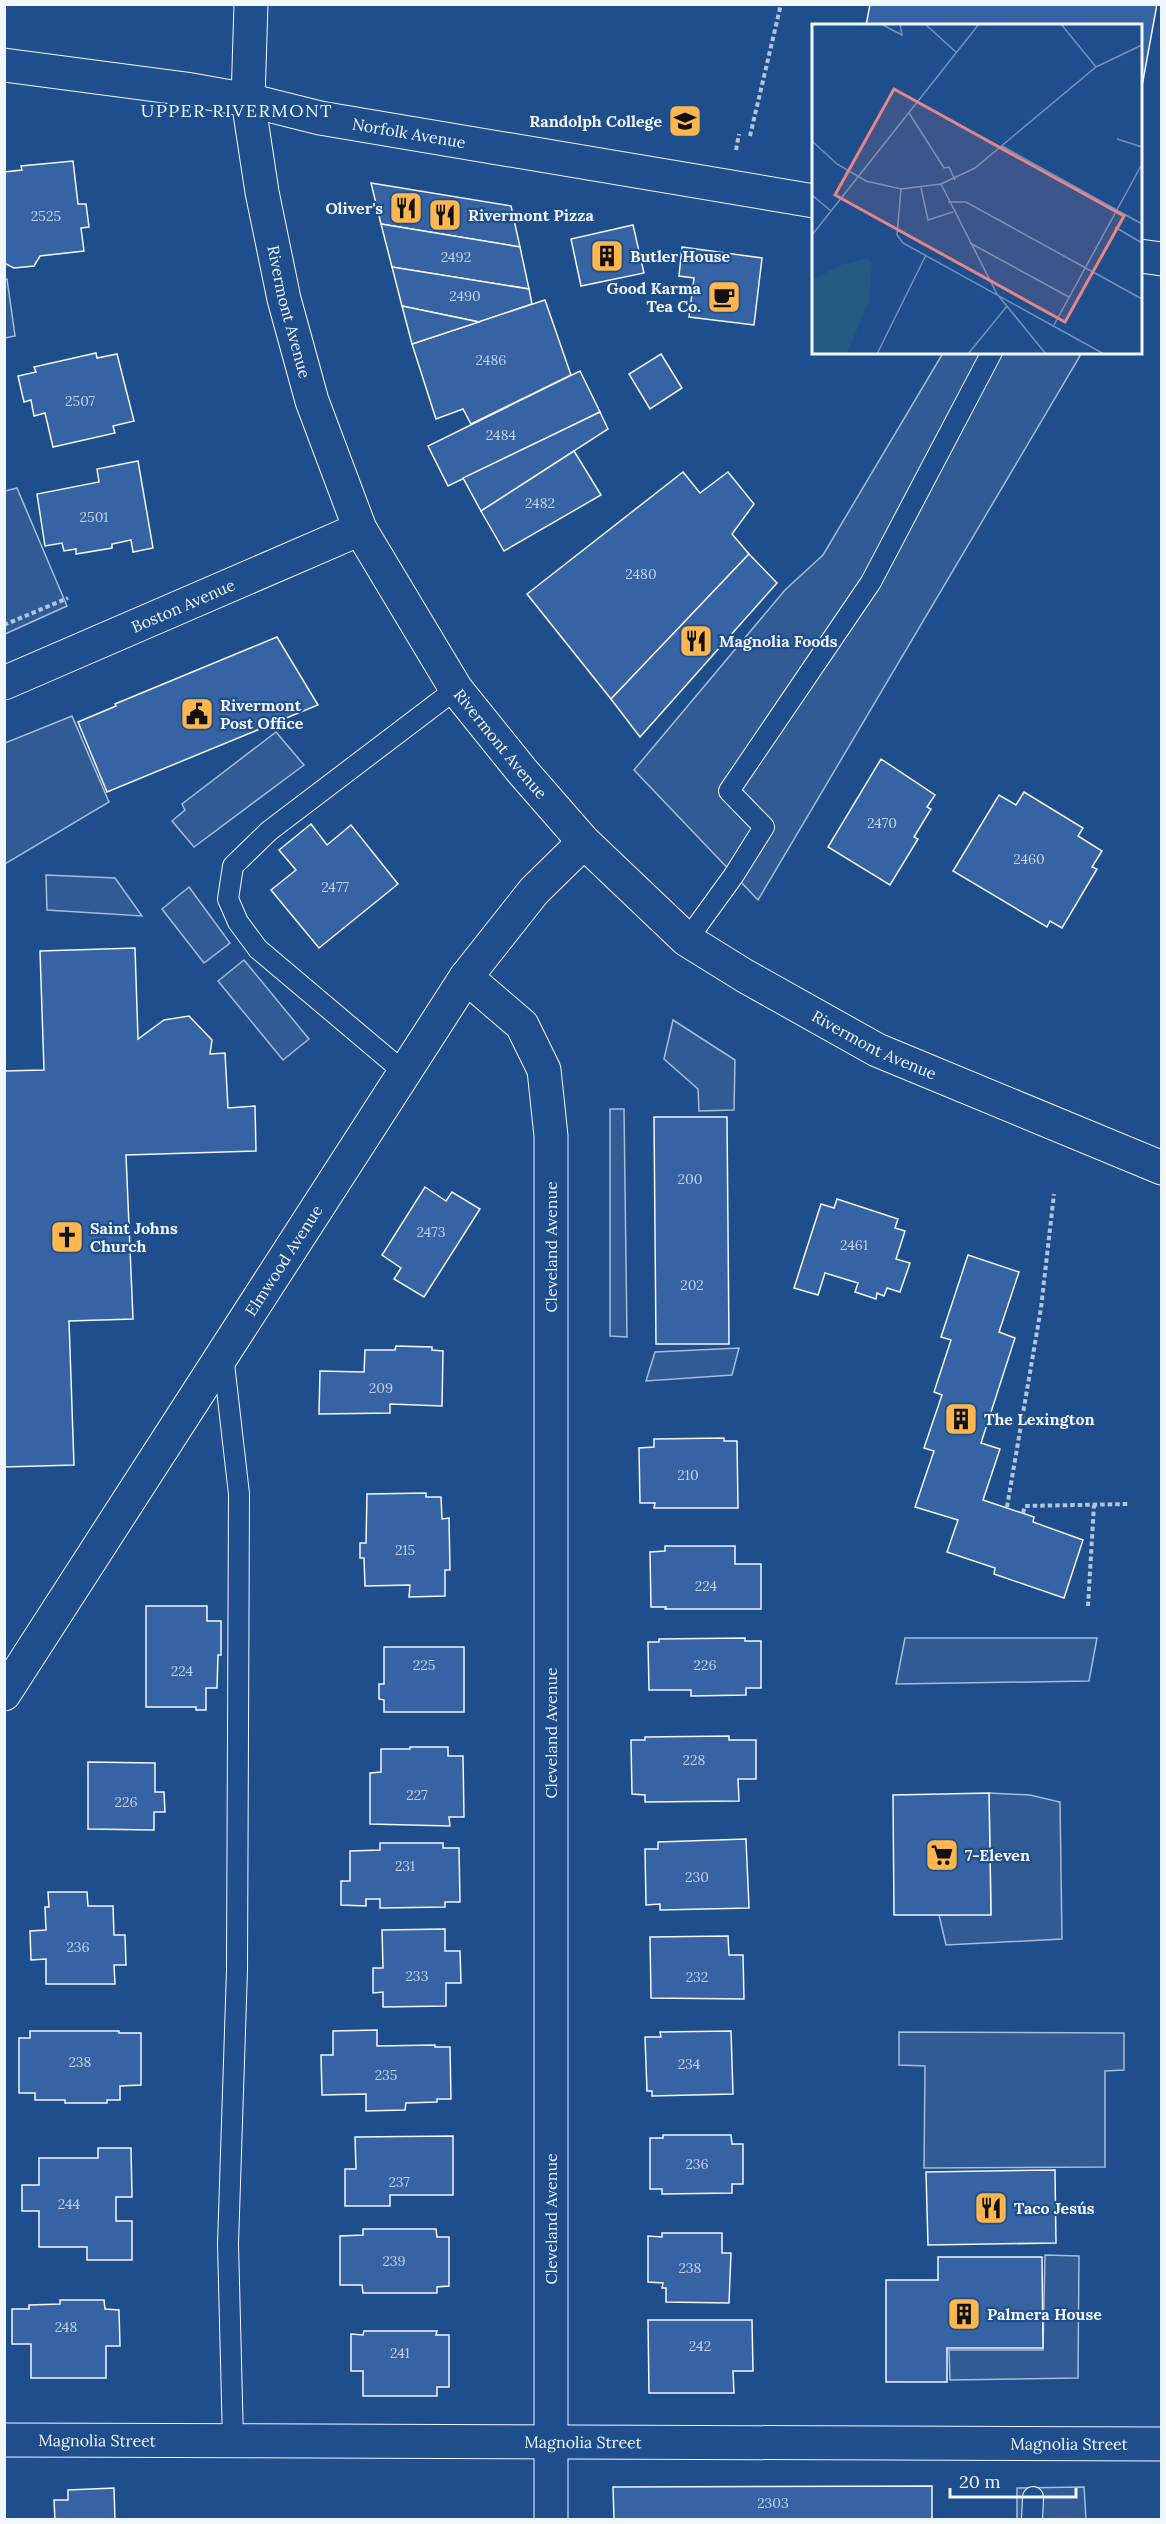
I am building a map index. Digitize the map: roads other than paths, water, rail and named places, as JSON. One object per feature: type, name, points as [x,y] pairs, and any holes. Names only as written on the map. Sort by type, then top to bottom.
[{"type":"street","name":"Rivermont Avenue","points":[[251,4],[248,100],[262,192],[284,299],[312,401],[360,529],[456,689],[522,771],[584,842],[687,940],[745,976],[877,1050],[1161,1168]]},
{"type":"street","name":"Norfolk Avenue","points":[[4,65],[248,100],[320,118],[812,201]]},
{"type":"street","points":[[1142,256],[1161,259]]},
{"type":"street","name":"Boston Avenue","points":[[4,683],[360,529]]},
{"type":"street","name":"Elmwood Avenue","points":[[4,1694],[466,977],[534,891],[584,842]]},
{"type":"street","name":"Cleveland Avenue","points":[[466,977],[522,1025],[544,1070],[551,1136],[551,2520]]},
{"type":"street","name":"Magnolia Street","points":[[4,2440],[551,2440],[1161,2444]]},
{"type":"lane","points":[[687,940],[734,875],[764,827],[729,791],[871,582],[991,354]]},
{"type":"lane","points":[[405,1073],[258,949],[238,922],[228,899],[233,866],[269,831],[456,689]]},
{"type":"lane","points":[[223,1352],[240,1506],[237,1970],[228,2244],[233,2440]]},
{"type":"lane","points":[[1032,2520],[1033,2497]]},
{"type":"place","name":"Randolph College","points":[[685,121]]},
{"type":"place","name":"Oliver's","points":[[406,208]]},
{"type":"place","name":"Rivermont Pizza","points":[[445,215]]},
{"type":"place","name":"Butler House","points":[[607,256]]},
{"type":"place","name":"Good Karma Tea Co.","points":[[724,297]]},
{"type":"place","name":"Magnolia Foods","points":[[696,641]]},
{"type":"place","name":"Rivermont Post Office","points":[[197,714]]},
{"type":"place","name":"Saint Johns Church","points":[[67,1237]]},
{"type":"place","name":"The Lexington","points":[[961,1419]]},
{"type":"place","name":"7-Eleven","points":[[942,1855]]},
{"type":"place","name":"Taco Jesús","points":[[991,2208]]},
{"type":"place","name":"Palmera House","points":[[964,2314]]},
{"type":"district","name":"UPPER RIVERMONT","points":[[237,111]]}]
